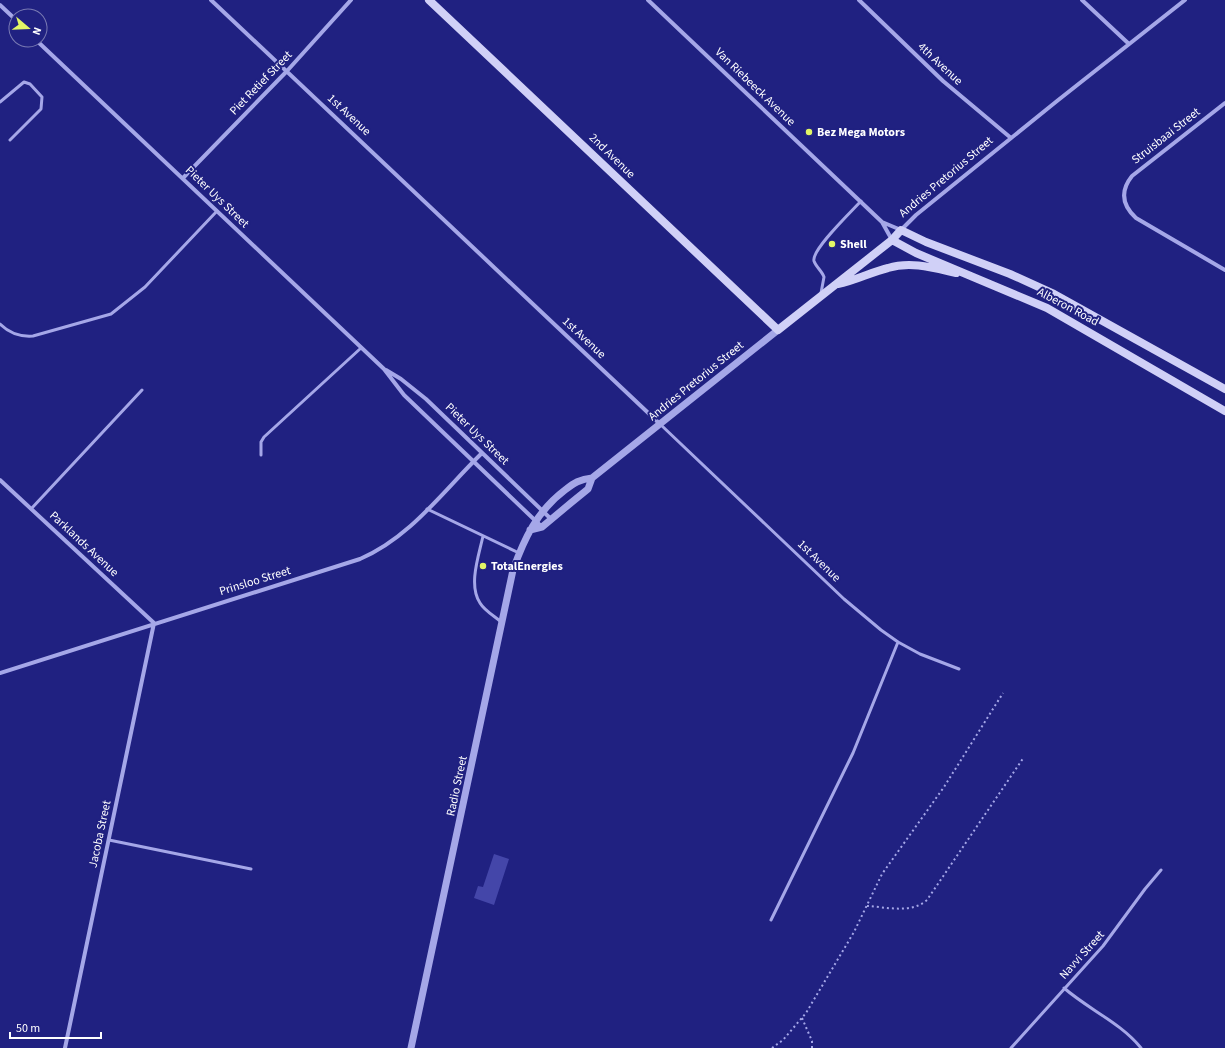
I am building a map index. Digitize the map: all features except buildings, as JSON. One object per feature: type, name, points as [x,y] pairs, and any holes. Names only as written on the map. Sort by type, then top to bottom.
[{"type":"main road","name":"2nd Avenue","points":[[430,0],[778,330]]},
{"type":"main road","name":"Andries Pretorius Street","points":[[778,330],[892,240],[901,230]]},
{"type":"main road","name":"Alberon Road","points":[[901,230],[926,242],[1010,274],[1054,294],[1225,389]]},
{"type":"main road","name":"Alberon Road","points":[[892,240],[916,253],[1022,296],[1070,320],[1225,411]]},
{"type":"main road","points":[[834,285],[851,281],[890,267],[902,265],[925,266],[975,276]]},
{"type":"street","name":"1st Avenue","points":[[211,0],[288,71],[661,425]]},
{"type":"street","name":"Piet Retief Street","points":[[183,178],[288,71],[351,0]]},
{"type":"street","name":"Van Riebeeck Avenue","points":[[648,0],[882,222],[892,240]]},
{"type":"street","name":"4th Avenue","points":[[859,0],[942,81],[1011,138]]},
{"type":"street","points":[[1082,0],[1129,44]]},
{"type":"street","name":"Andries Pretorius Street","points":[[901,230],[916,215],[1011,138],[1186,0]]},
{"type":"street","points":[[0,5],[8,12]]},
{"type":"street","name":"Pieter Uys Street","points":[[45,48],[384,369],[404,395],[542,527]]},
{"type":"street","name":"Struisbaai Street","points":[[1225,103],[1132,176],[1124,189],[1123,195],[1126,208],[1136,218],[1225,270]]},
{"type":"street","name":"Van Riebeeck Avenue","points":[[882,222],[901,230]]},
{"type":"street","name":"Andries Pretorius Street","points":[[535,520],[542,510],[558,495],[581,479],[592,478],[661,425],[778,330]]},
{"type":"street","name":"Pieter Uys Street","points":[[384,369],[401,379],[426,400],[551,519]]},
{"type":"street","name":"Prinsloo Street","points":[[0,673],[360,559],[379,551],[392,542],[427,509],[482,453]]},
{"type":"street","name":"Andries Pretorius Street","points":[[542,527],[588,489],[592,478]]},
{"type":"street","name":"Parklands Avenue","points":[[0,480],[154,623]]},
{"type":"street","name":"Radio Street","points":[[411,1048],[513,570],[519,553],[535,520]]},
{"type":"street","points":[[530,530],[542,527]]},
{"type":"street","name":"Jacoba Street","points":[[65,1048],[154,623]]},
{"type":"lane","points":[[0,102],[24,82],[30,84],[42,97],[41,109],[10,140]]},
{"type":"lane","points":[[820,297],[824,277],[814,261],[815,254],[860,201]]},
{"type":"lane","points":[[0,324],[14,334],[22,337],[33,336],[110,314],[145,287],[217,210]]},
{"type":"lane","points":[[261,455],[260,446],[264,437],[361,348]]},
{"type":"lane","points":[[31,509],[142,390]]},
{"type":"lane","name":"1st Avenue","points":[[661,425],[844,599],[898,642],[920,654],[959,668]]},
{"type":"lane","points":[[427,509],[519,553]]},
{"type":"lane","points":[[483,536],[475,581],[476,593],[480,603],[502,622]]},
{"type":"lane","points":[[771,920],[853,753],[898,642]]},
{"type":"lane","points":[[108,840],[251,869]]},
{"type":"lane","name":"Navvi Street","points":[[1011,1048],[1103,946],[1161,870]]},
{"type":"lane","points":[[1064,988],[1094,1012],[1122,1030],[1140,1048]]},
{"type":"path","points":[[772,1048],[783,1040],[802,1018],[854,932],[882,874],[944,787],[974,736],[1003,693]]},
{"type":"path","points":[[867,906],[908,908],[921,905],[927,900],[1024,757]]},
{"type":"path","points":[[802,1018],[812,1041],[812,1048]]},
{"type":"place","name":"Bez Mega Motors","points":[[809,132]]},
{"type":"place","name":"Shell","points":[[832,244]]},
{"type":"place","name":"TotalEnergies","points":[[483,566]]}]
